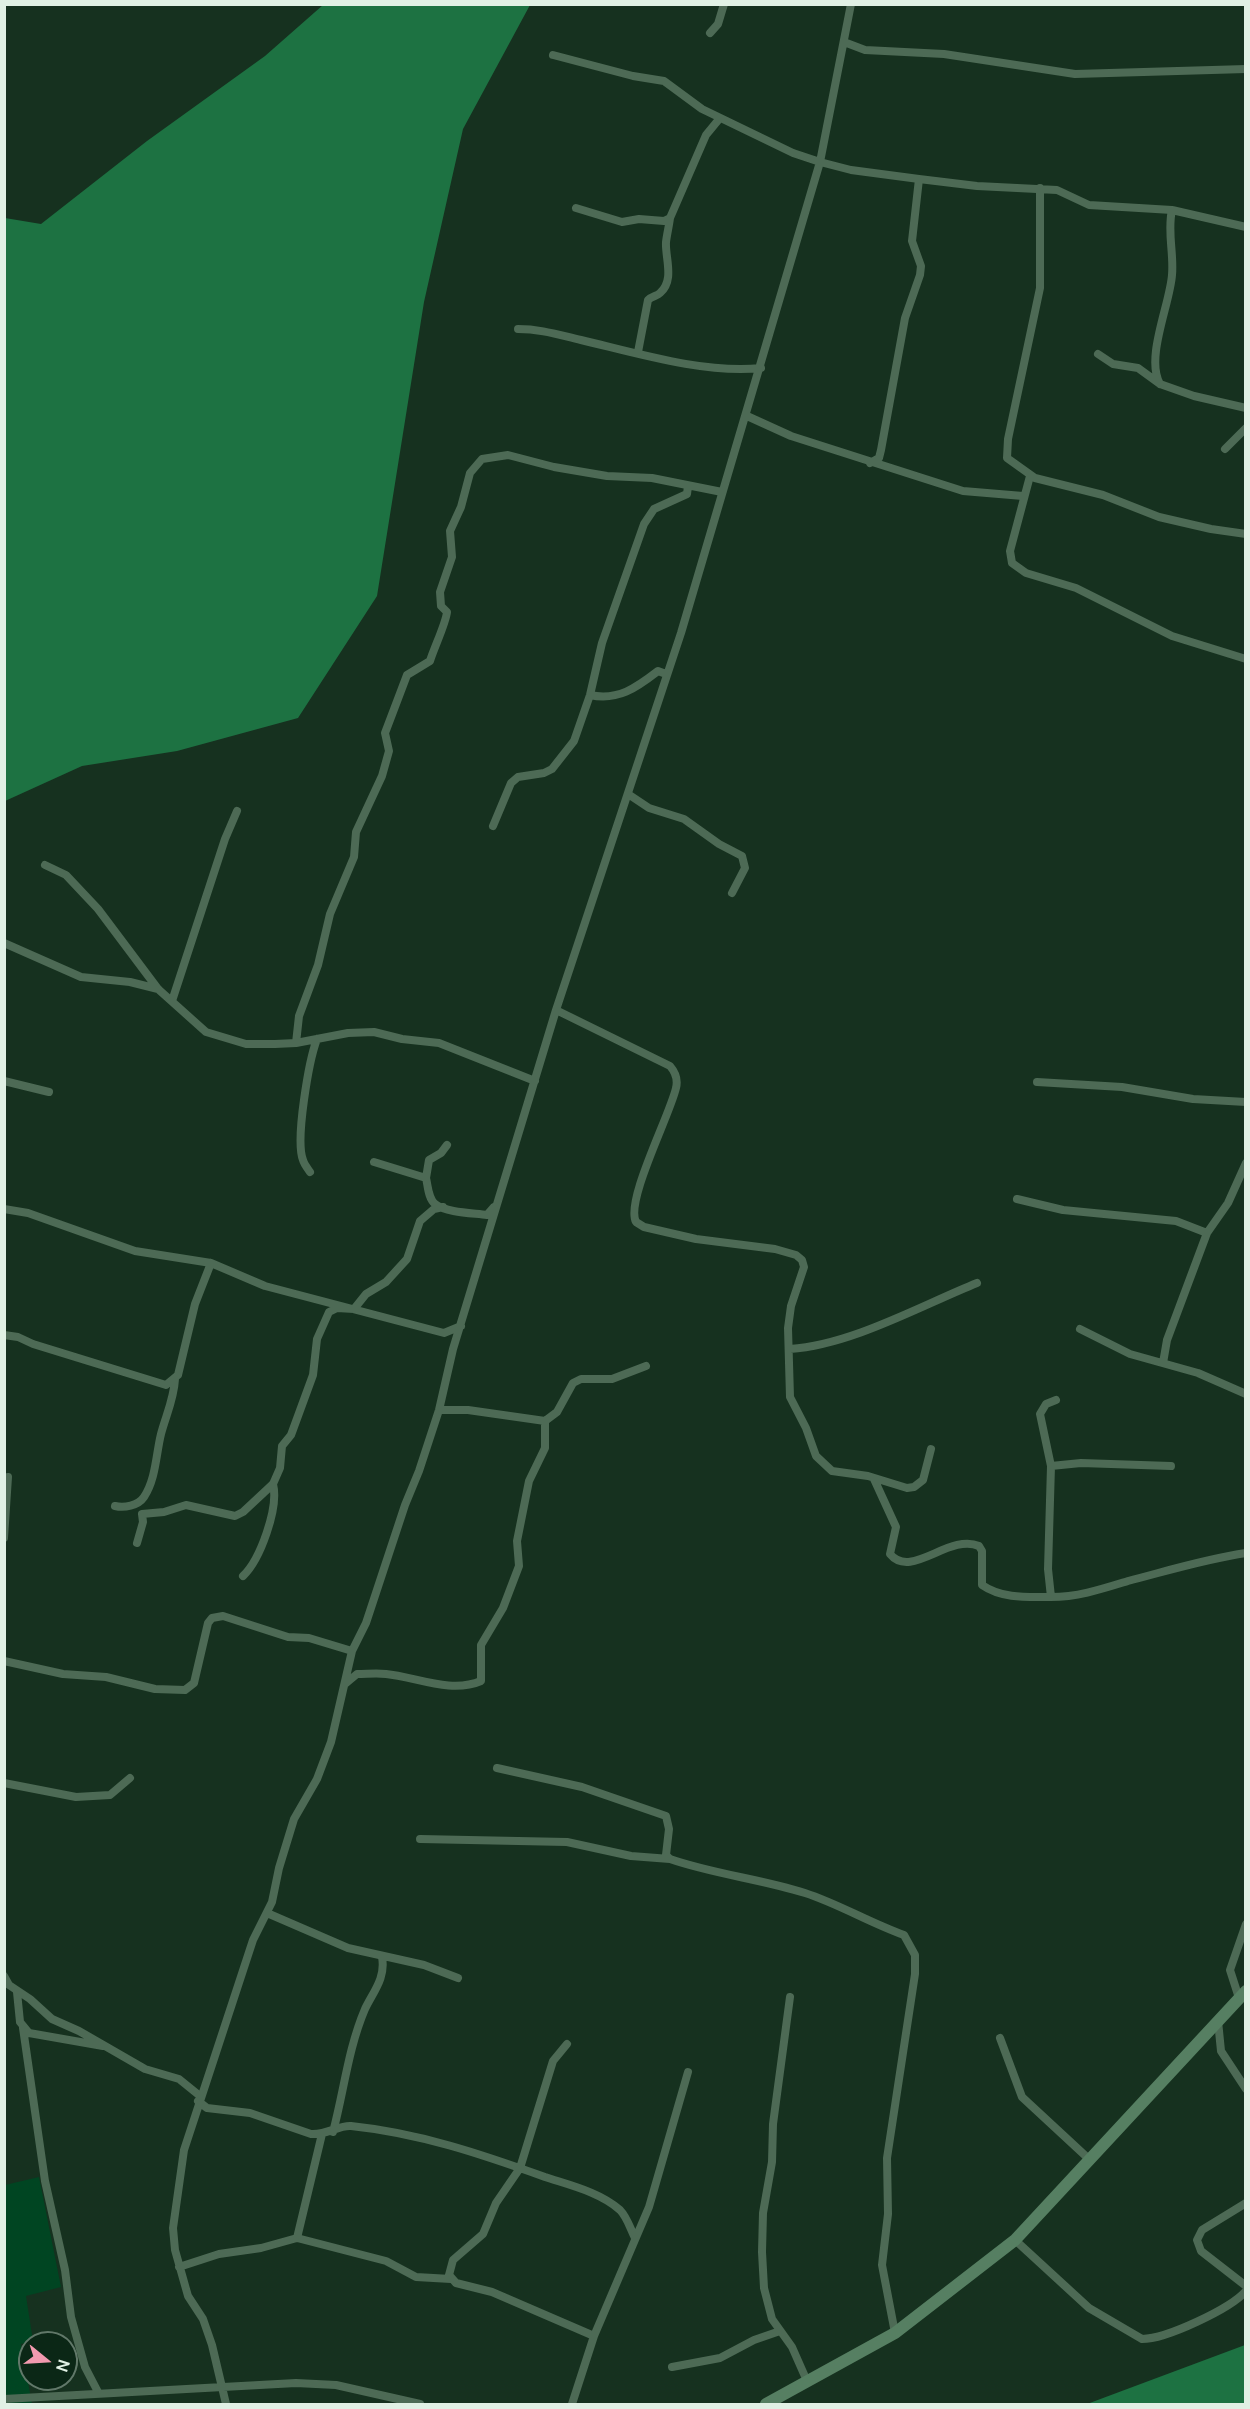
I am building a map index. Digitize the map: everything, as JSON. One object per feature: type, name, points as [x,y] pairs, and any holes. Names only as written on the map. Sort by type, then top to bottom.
[{"type":"street","points":[[710,33],[718,24],[724,4]]},
{"type":"street","points":[[226,2404],[212,2345],[203,2319],[188,2296],[179,2267],[173,2228],[181,2162],[199,2098],[253,1940],[276,1890],[279,1868],[294,1820],[317,1779],[331,1742],[352,1651],[366,1623],[439,1410],[453,1349],[556,1010],[681,633],[722,492],[747,416],[820,162],[851,4]]},
{"type":"street","points":[[844,42],[865,50],[944,54],[1075,74],[1245,69]]},
{"type":"street","points":[[553,55],[633,76],[659,79],[702,109],[793,153],[851,170],[977,186],[1057,190],[1089,205],[1172,210],[1245,227]]},
{"type":"street","points":[[638,352],[648,300],[662,291],[670,265],[666,255],[666,242],[670,218],[706,135],[720,118]]},
{"type":"street","points":[[870,463],[879,458],[905,318],[921,275],[921,266],[912,242],[919,179]]},
{"type":"street","points":[[1040,188],[1040,288],[1006,452],[1011,464],[1030,476],[1109,497],[1159,517],[1245,534]]},
{"type":"street","points":[[576,208],[622,222],[639,219],[664,221],[670,218]]},
{"type":"street","points":[[1160,384],[1156,376],[1157,348],[1172,275],[1170,218],[1172,210]]},
{"type":"street","points":[[518,329],[549,331],[638,352],[734,370],[761,368]]},
{"type":"street","points":[[1098,354],[1113,364],[1138,368],[1160,384],[1194,396],[1245,408]]},
{"type":"street","points":[[747,416],[791,436],[963,492],[1023,496]]},
{"type":"street","points":[[1225,448],[1245,428]]},
{"type":"street","points":[[296,1043],[299,1016],[318,965],[330,914],[354,858],[356,832],[387,759],[389,751],[386,734],[407,675],[430,661],[440,628],[446,621],[447,612],[441,606],[440,592],[452,557],[450,531],[461,507],[470,473],[482,459],[508,455],[554,467],[607,476],[652,478],[722,492]]},
{"type":"street","points":[[1030,476],[1010,551],[1012,563],[1018,568],[1076,588],[1172,636],[1245,659]]},
{"type":"street","points":[[493,825],[511,783],[518,777],[544,773],[552,769],[574,741],[590,695],[602,643],[644,524],[654,509],[687,494],[688,486]]},
{"type":"street","points":[[590,695],[603,698],[630,692],[658,671],[666,674]]},
{"type":"street","points":[[628,794],[649,808],[684,819],[719,844],[742,856],[745,868],[732,892]]},
{"type":"street","points":[[172,1001],[225,839],[237,812]]},
{"type":"street","points":[[45,865],[66,875],[88,898],[158,989],[206,1032],[246,1044],[296,1043],[348,1033],[374,1032],[402,1039],[439,1043],[535,1081]]},
{"type":"street","points":[[4,943],[81,977],[130,982],[158,989]]},
{"type":"street","points":[[556,1010],[670,1066],[675,1072],[676,1088],[653,1147],[633,1217],[644,1227],[696,1239],[759,1246],[796,1255],[802,1260],[804,1267],[791,1306],[791,1403],[806,1428],[816,1456],[832,1471],[907,1488],[920,1484],[923,1480],[931,1449]]},
{"type":"street","points":[[310,1172],[303,1161],[300,1143],[306,1103],[306,1074],[317,1039]]},
{"type":"street","points":[[4,1081],[49,1092]]},
{"type":"street","points":[[1037,1082],[1122,1087],[1193,1099],[1245,1102]]},
{"type":"street","points":[[447,1145],[441,1153],[429,1160],[426,1178],[430,1196],[435,1204],[487,1215],[493,1210],[501,1193]]},
{"type":"street","points":[[374,1162],[426,1178]]},
{"type":"street","points":[[1163,1364],[1167,1340],[1207,1233],[1228,1203],[1245,1163]]},
{"type":"street","points":[[1017,1199],[1063,1210],[1176,1221],[1207,1233]]},
{"type":"street","points":[[354,1309],[366,1294],[386,1282],[407,1259],[420,1221],[434,1209],[443,1207]]},
{"type":"street","points":[[4,1209],[44,1218],[135,1251],[211,1263],[265,1286],[444,1333],[461,1326]]},
{"type":"street","points":[[137,1543],[144,1497],[153,1475],[161,1436],[174,1393],[175,1379],[195,1304],[211,1263]]},
{"type":"street","points":[[790,1349],[814,1347],[854,1335],[977,1283]]},
{"type":"street","points":[[142,1514],[165,1512],[186,1505],[235,1516],[243,1512],[273,1484],[280,1468],[282,1446],[291,1435],[313,1375],[322,1324],[329,1312],[338,1308],[354,1309]]},
{"type":"street","points":[[1080,1329],[1130,1354],[1197,1373],[1245,1394]]},
{"type":"street","points":[[444,1333],[453,1349]]},
{"type":"street","points":[[4,1335],[18,1337],[33,1344],[160,1385],[166,1385],[175,1379]]},
{"type":"street","points":[[439,1410],[468,1410],[545,1421],[556,1412],[573,1383],[581,1379],[612,1379],[646,1366]]},
{"type":"street","points":[[1051,1597],[1048,1569],[1051,1466],[1040,1414],[1046,1404],[1056,1400]]},
{"type":"street","points":[[344,1684],[357,1674],[386,1674],[455,1685],[481,1681],[482,1645],[503,1608],[519,1566],[517,1541],[529,1480],[546,1448],[545,1421]]},
{"type":"street","points":[[1051,1466],[1092,1463],[1171,1466]]},
{"type":"street","points":[[4,1538],[6,1478]]},
{"type":"street","points":[[874,1479],[896,1527],[890,1554],[894,1559],[901,1562],[916,1561],[946,1547],[974,1544],[980,1546],[982,1551],[982,1585],[989,1590],[1018,1597],[1073,1596],[1099,1591],[1201,1561],[1245,1553]]},
{"type":"street","points":[[243,1576],[252,1567],[270,1521],[274,1503],[273,1484]]},
{"type":"street","points":[[115,1506],[129,1506],[144,1497]]},
{"type":"street","points":[[4,1661],[63,1674],[106,1677],[155,1689],[186,1690],[191,1687],[196,1677],[208,1623],[212,1618],[223,1616],[288,1637],[309,1638],[352,1651]]},
{"type":"street","points":[[497,1768],[582,1787],[666,1816],[669,1829],[666,1855],[670,1859]]},
{"type":"street","points":[[4,1783],[76,1797],[110,1795],[130,1778]]},
{"type":"street","points":[[420,1839],[567,1842],[631,1856],[670,1859],[762,1880],[822,1899],[874,1924],[904,1935],[915,1955],[915,1974],[887,2158],[888,2214],[882,2265],[895,2333]]},
{"type":"street","points":[[267,1913],[348,1948],[424,1965],[458,1978]]},
{"type":"street","points":[[766,2404],[895,2333],[1015,2240],[1242,1994],[1230,1976],[1230,1970],[1245,1924]]},
{"type":"street","points":[[333,2132],[342,2098],[345,2067],[365,2009],[384,1972],[382,1957]]},
{"type":"street","points":[[4,1977],[17,1992],[30,1999],[52,2019],[108,2047],[145,2069],[185,2082],[207,2108],[250,2114],[311,2134],[333,2132],[350,2126],[433,2139],[579,2188],[611,2204],[626,2217],[635,2238]]},
{"type":"street","points":[[17,1992],[45,2181],[64,2270],[71,2317],[83,2360],[98,2392]]},
{"type":"street","points":[[790,1997],[763,2221],[764,2288],[772,2319],[792,2347],[807,2381]]},
{"type":"street","points":[[1218,2021],[1221,2051],[1245,2089]]},
{"type":"street","points":[[23,2028],[29,2033],[50,2039],[108,2047]]},
{"type":"street","points":[[1000,2038],[1022,2097],[1090,2160]]},
{"type":"street","points":[[451,2279],[448,2275],[453,2260],[483,2234],[496,2203],[520,2168],[553,2061],[567,2044]]},
{"type":"street","points":[[573,2404],[594,2336],[659,2175],[688,2072]]},
{"type":"street","points":[[297,2238],[322,2134]]},
{"type":"street","points":[[1015,2240],[1089,2308],[1142,2339],[1173,2331],[1224,2306],[1245,2291],[1245,2286],[1201,2251],[1197,2240],[1202,2230],[1245,2203]]},
{"type":"street","points":[[179,2267],[219,2254],[261,2248],[297,2238],[386,2261],[416,2277],[451,2279],[492,2292],[594,2336]]},
{"type":"street","points":[[672,2367],[720,2358],[754,2340],[780,2331]]},
{"type":"street","points":[[4,2399],[98,2392],[296,2383],[336,2385],[420,2404]]},
{"type":"green space","points":[[323,5],[530,5],[463,129],[424,302],[377,596],[298,718],[177,751],[82,766],[5,801],[5,218],[41,224],[147,141],[265,56]]},
{"type":"green space","points":[[39,2177],[61,2287],[26,2296],[31,2331],[18,2331],[18,2391],[30,2391],[32,2404],[5,2404],[5,2185]]},
{"type":"green space","points":[[1245,2345],[1245,2404],[1087,2404]]}]
